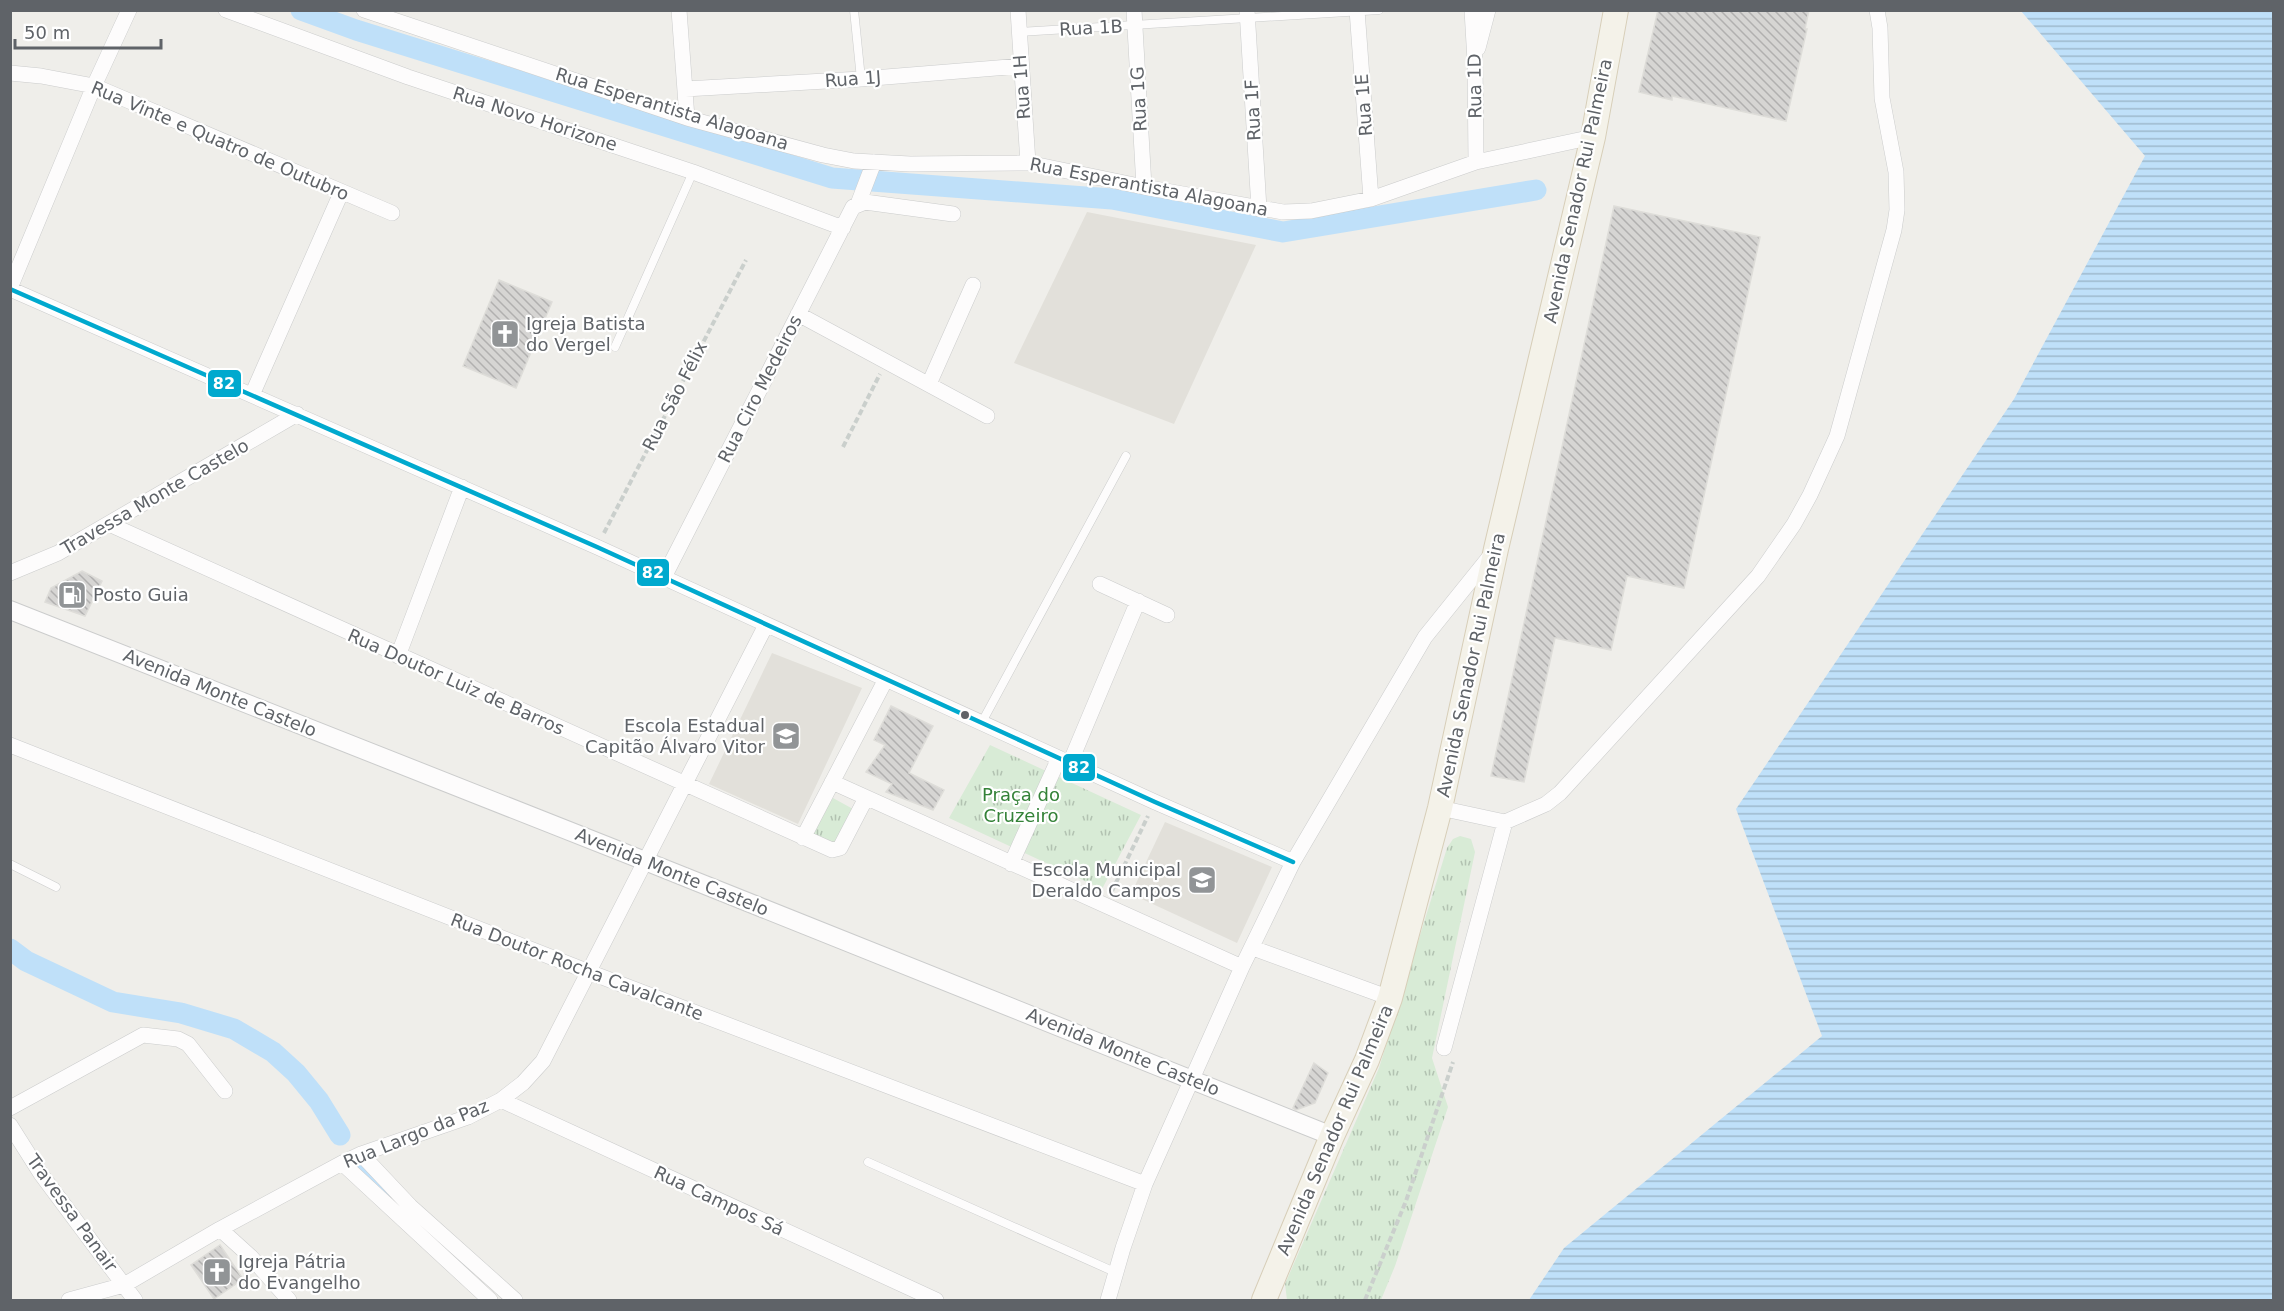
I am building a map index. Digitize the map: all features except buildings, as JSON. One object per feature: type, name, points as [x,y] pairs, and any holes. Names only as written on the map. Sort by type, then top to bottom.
[{"type":"main road","name":"Avenida Senador Rui Palmeira","points":[[1264,1300],[1332,1136],[1368,1060],[1390,998],[1440,808],[1496,549],[1593,137],[1616,10]]},
{"type":"street","points":[[129,10],[93,86],[10,288],[664,577],[1064,761],[1293,862]]},
{"type":"street","name":"Rua Novo Horizone","points":[[226,10],[408,77],[693,172],[843,228]]},
{"type":"street","name":"Rua Esperantista Alagoana","points":[[364,10],[687,118],[854,161],[866,187],[910,164],[1028,163],[1259,209],[1283,212],[1311,211],[1371,199],[1476,162],[1593,137]]},
{"type":"street","points":[[680,10],[687,118]]},
{"type":"street","name":"Rua 1H","points":[[1018,10],[1028,163]]},
{"type":"street","name":"Rua 1D","points":[[1472,10],[1476,162]]},
{"type":"street","points":[[1475,61],[1488,10]]},
{"type":"street","points":[[1440,808],[1505,822],[1546,804],[1560,793],[1739,599],[1794,524],[1837,436],[1894,230],[1897,210],[1896,172],[1882,98],[1880,28],[1877,10]]},
{"type":"street","name":"Rua 1E","points":[[1357,11],[1371,199]]},
{"type":"street","name":"Rua 1F","points":[[1247,14],[1259,209]]},
{"type":"street","name":"Rua 1G","points":[[1135,18],[1144,187]]},
{"type":"street","name":"Rua 1J","points":[[685,89],[861,79],[1020,66]]},
{"type":"street","name":"Rua Vinte e Quatro de Outubro","points":[[10,74],[41,76],[93,86],[392,213]]},
{"type":"street","points":[[866,187],[952,214]]},
{"type":"street","name":"Rua Ciro Medeiros","points":[[664,577],[853,207],[866,187]]},
{"type":"street","points":[[252,395],[342,193]]},
{"type":"street","points":[[929,384],[973,285]]},
{"type":"street","points":[[798,314],[987,416]]},
{"type":"street","name":"Travessa Monte Castelo","points":[[10,573],[58,553],[297,414]]},
{"type":"street","points":[[398,656],[462,487]]},
{"type":"street","name":"Rua Doutor Luiz de Barros","points":[[109,524],[832,850],[840,848],[866,798]]},
{"type":"street","points":[[1108,1300],[1145,1184],[1242,967],[1293,862],[1425,637],[1496,549]]},
{"type":"street","points":[[1100,584],[1167,615]]},
{"type":"street","points":[[1011,864],[1064,761],[1138,601]]},
{"type":"street","name":"Avenida Monte Castelo","points":[[10,610],[1332,1136]]},
{"type":"street","name":"Rua Largo da Paz","points":[[69,1300],[124,1285],[220,1229],[342,1163],[361,1154],[468,1117],[501,1100],[523,1083],[543,1061],[766,625]]},
{"type":"street","points":[[803,837],[886,680]]},
{"type":"street","name":"Rua Doutor Rocha Cavalcante","points":[[10,745],[589,972],[1145,1184]]},
{"type":"street","points":[[832,782],[1242,967]]},
{"type":"street","points":[[1444,1047],[1505,822]]},
{"type":"street","points":[[1253,948],[1390,998]]},
{"type":"street","points":[[10,1108],[143,1035],[178,1039],[188,1044],[225,1091]]},
{"type":"street","name":"Rua Campos Sá","points":[[501,1100],[936,1300]]},
{"type":"street","name":"Travessa Panair","points":[[12,1131],[41,1174],[135,1300]]},
{"type":"street","points":[[361,1154],[410,1206],[515,1300]]},
{"type":"street","points":[[342,1163],[490,1300]]},
{"type":"street","points":[[220,1229],[251,1257],[289,1300]]},
{"type":"street","points":[[97,1300],[124,1285]]},
{"type":"lane","points":[[854,10],[861,79]]},
{"type":"lane","name":"Rua 1B","points":[[1019,32],[1135,18],[1378,10]]},
{"type":"lane","points":[[615,347],[693,172]]},
{"type":"lane","points":[[982,722],[1126,456]]},
{"type":"lane","points":[[10,864],[56,887]]},
{"type":"lane","points":[[868,1162],[1117,1273]]},
{"type":"path","name":"Rua São Félix","points":[[605,532],[746,260]]},
{"type":"path","points":[[843,447],[886,363]]},
{"type":"path","points":[[1105,907],[1155,802]]},
{"type":"shaded area","points":[[1087,212],[1256,245],[1174,424],[1014,363]]},
{"type":"shaded area","name":"Escola Estadual Capitão Álvaro Vitor","points":[[772,653],[862,688],[798,824],[709,784]]},
{"type":"shaded area","name":"Escola Municipal Deraldo Campos","points":[[1165,822],[1272,867],[1237,943],[1131,894]]},
{"type":"green space","name":"Praça do Cruzeiro","points":[[990,745],[1141,815],[1102,889],[949,818]]},
{"type":"green space","points":[[833,798],[853,809],[836,846],[813,833]]},
{"type":"green space","points":[[1460,836],[1471,839],[1475,852],[1432,1058],[1448,1107],[1395,1266],[1381,1300],[1287,1300],[1285,1284],[1379,1068],[1447,848],[1453,839]]},
{"type":"water","points":[[2021,11],[2273,11],[2273,1300],[1529,1300],[1564,1248],[1822,1036],[1736,809],[2014,399],[2145,156]]},
{"type":"waterway","points":[[301,10],[356,30],[832,178],[1112,199],[1283,232],[1536,190]]},
{"type":"waterway","points":[[10,949],[26,961],[113,1002],[181,1013],[234,1029],[273,1052],[296,1073],[319,1101],[340,1135]]},
{"type":"waterway","points":[[363,1171],[405,1213]]},
{"type":"transit line","name":"82","points":[[10,289],[597,547],[1155,802],[1293,862]]},
{"type":"place","name":"Igreja Batista do Vergel","points":[[505,334]]},
{"type":"place","name":"Posto Guia","points":[[72,595]]},
{"type":"place","name":"Escola Estadual Capitão Álvaro Vitor","points":[[786,736]]},
{"type":"place","name":"Escola Municipal Deraldo Campos","points":[[1202,880]]},
{"type":"place","name":"Igreja Pátria do Evangelho","points":[[217,1272]]}]
